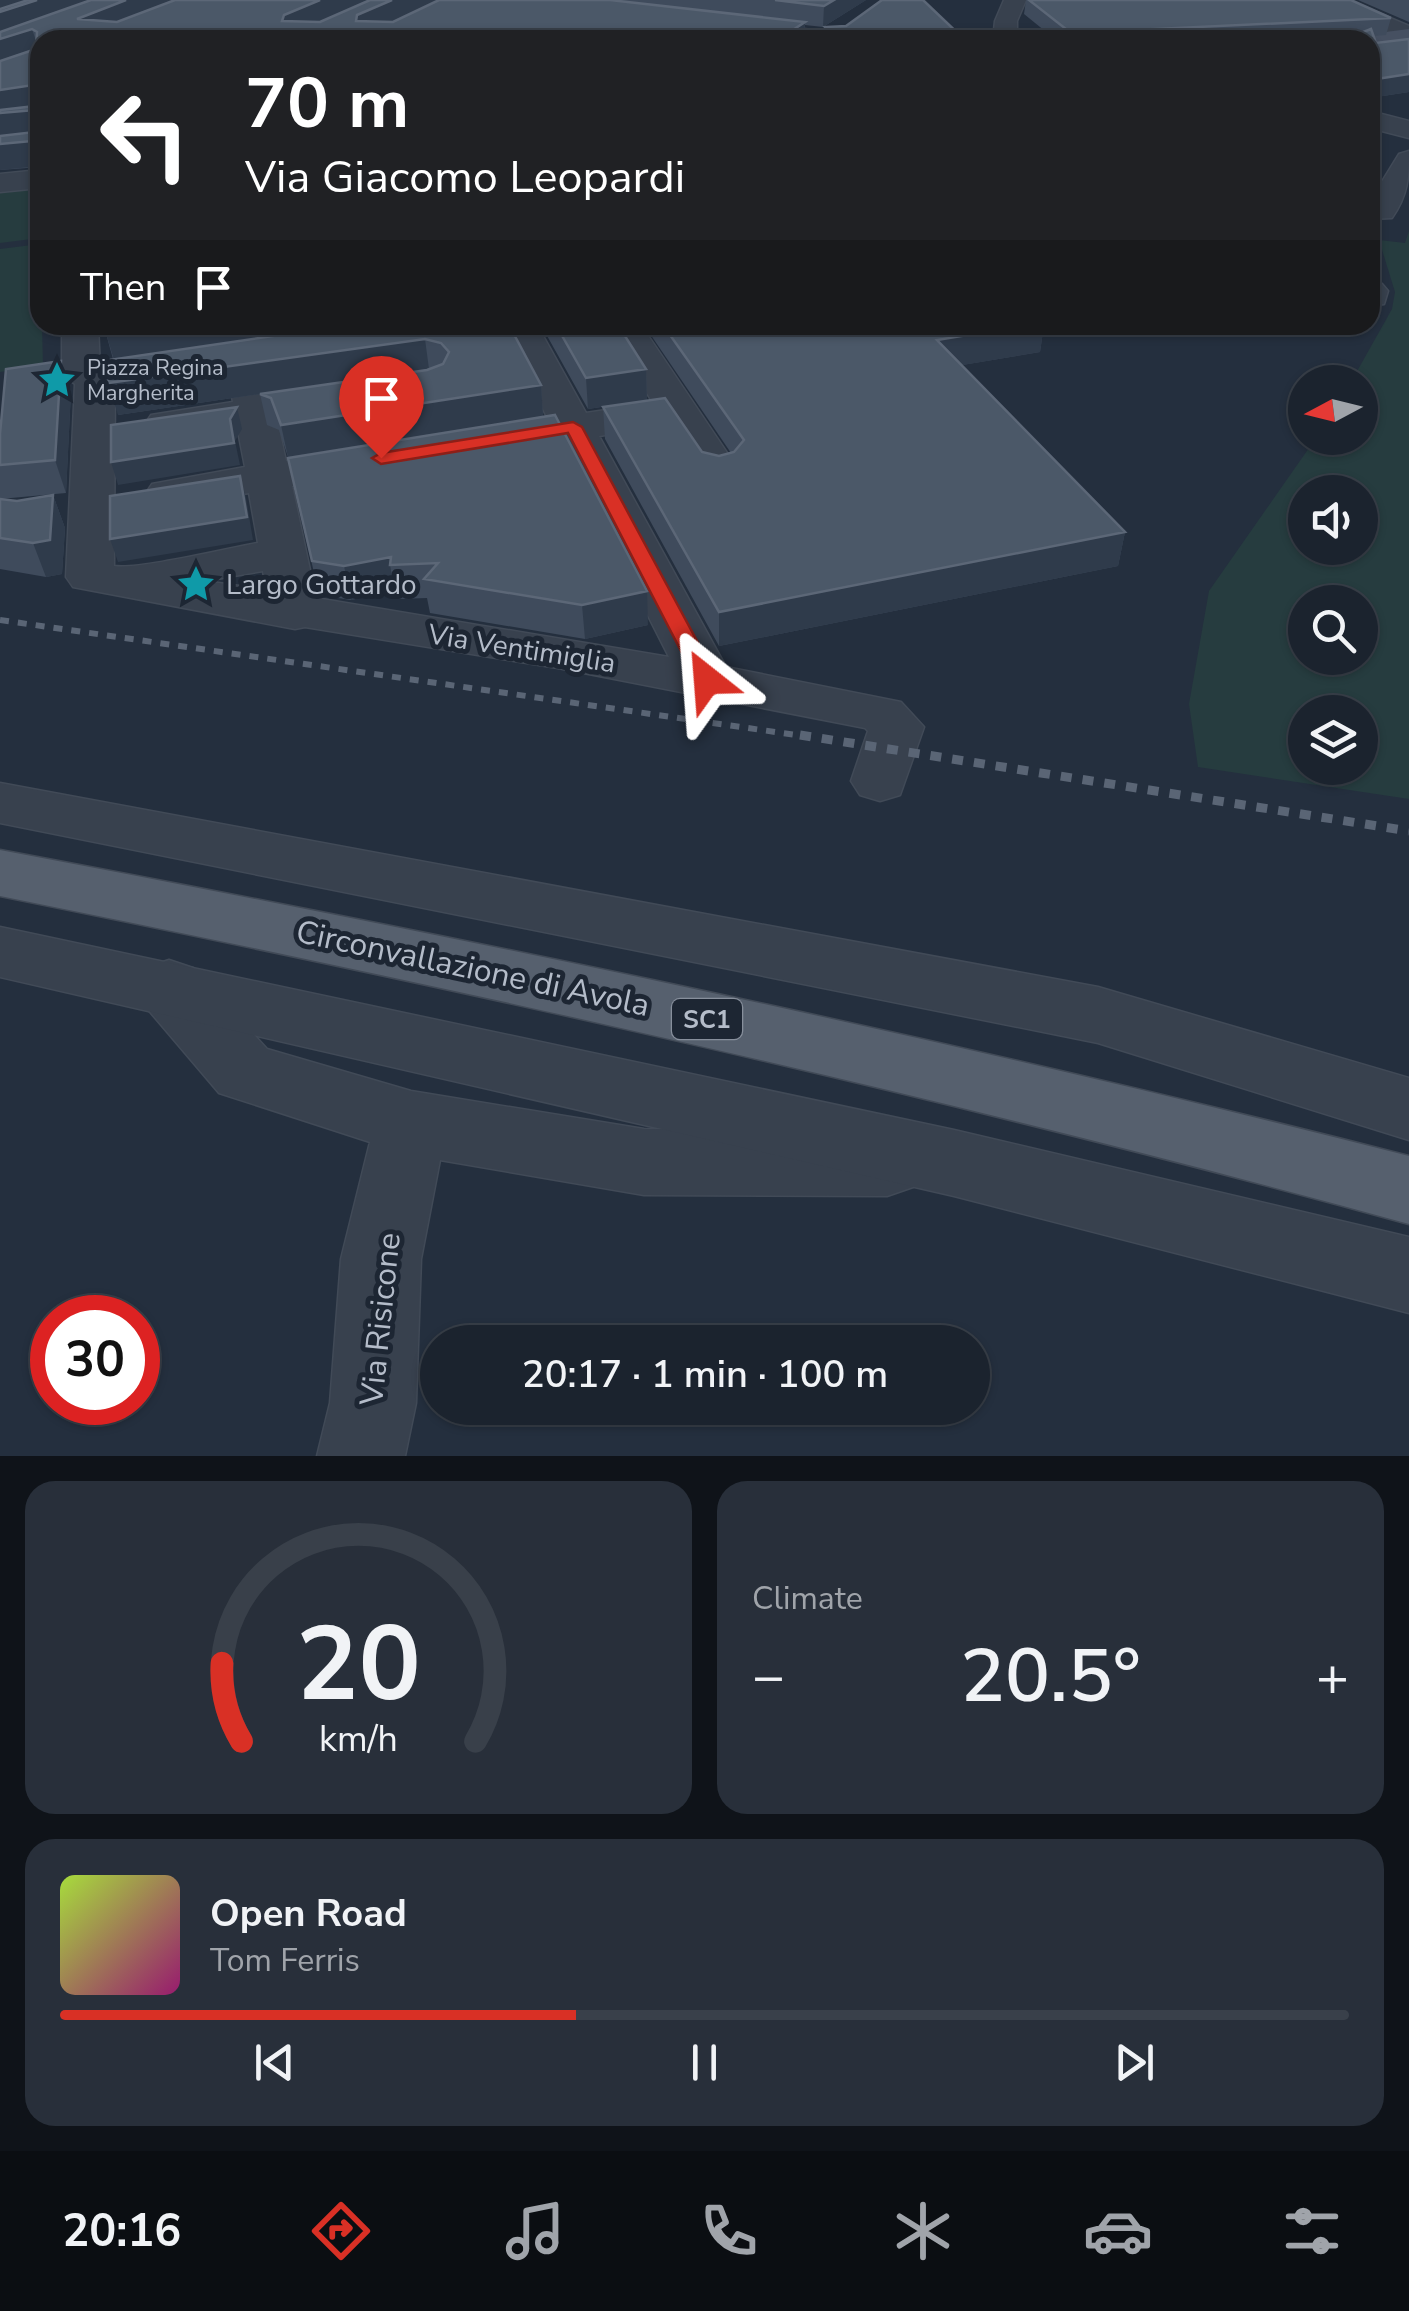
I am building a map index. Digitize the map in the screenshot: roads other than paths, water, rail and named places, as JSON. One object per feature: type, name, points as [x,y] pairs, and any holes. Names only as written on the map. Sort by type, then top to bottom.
[{"type":"main road","points":[[1380,39],[1409,35]]},
{"type":"main road","points":[[1380,49],[1409,45]]},
{"type":"main road","name":"Circonvallazione di Avola","points":[[0,873],[412,952],[1175,1126],[1409,1190]]},
{"type":"street","points":[[733,30],[708,24],[748,0]]},
{"type":"street","points":[[1006,30],[1015,0]]},
{"type":"street","points":[[1330,0],[1409,35]]},
{"type":"street","points":[[767,30],[798,10]]},
{"type":"street","points":[[1380,122],[1409,130]]},
{"type":"street","points":[[1380,211],[1409,160]]},
{"type":"street","points":[[0,183],[30,180]]},
{"type":"street","points":[[96,335],[94,376],[104,433],[104,503],[90,578],[116,582],[282,544]]},
{"type":"street","points":[[523,335],[707,680]]},
{"type":"street","points":[[629,335],[718,472]]},
{"type":"street","points":[[242,348],[282,544],[308,615]]},
{"type":"street","points":[[104,433],[372,394]]},
{"type":"street","points":[[452,439],[573,427],[678,410]]},
{"type":"street","points":[[44,514],[400,455]]},
{"type":"street","name":"Via Ventimiglia","points":[[116,582],[707,680],[882,714],[898,727],[880,782]]},
{"type":"street","points":[[0,804],[1098,1015],[1409,1108]]},
{"type":"street","points":[[0,952],[954,1163],[1409,1275]]},
{"type":"street","points":[[168,987],[244,1072],[411,1123],[644,1162],[954,1163]]},
{"type":"street","name":"Via Risicone","points":[[362,1456],[373,1403],[381,1260],[411,1123]]},
{"type":"railway","points":[[0,620],[817,738]]},
{"type":"railway","points":[[800,735],[1409,831]]},
{"type":"place","name":"Piazza Regina Margherita","points":[[57,380]]},
{"type":"place","name":"Largo Gottardo","points":[[196,584]]}]
